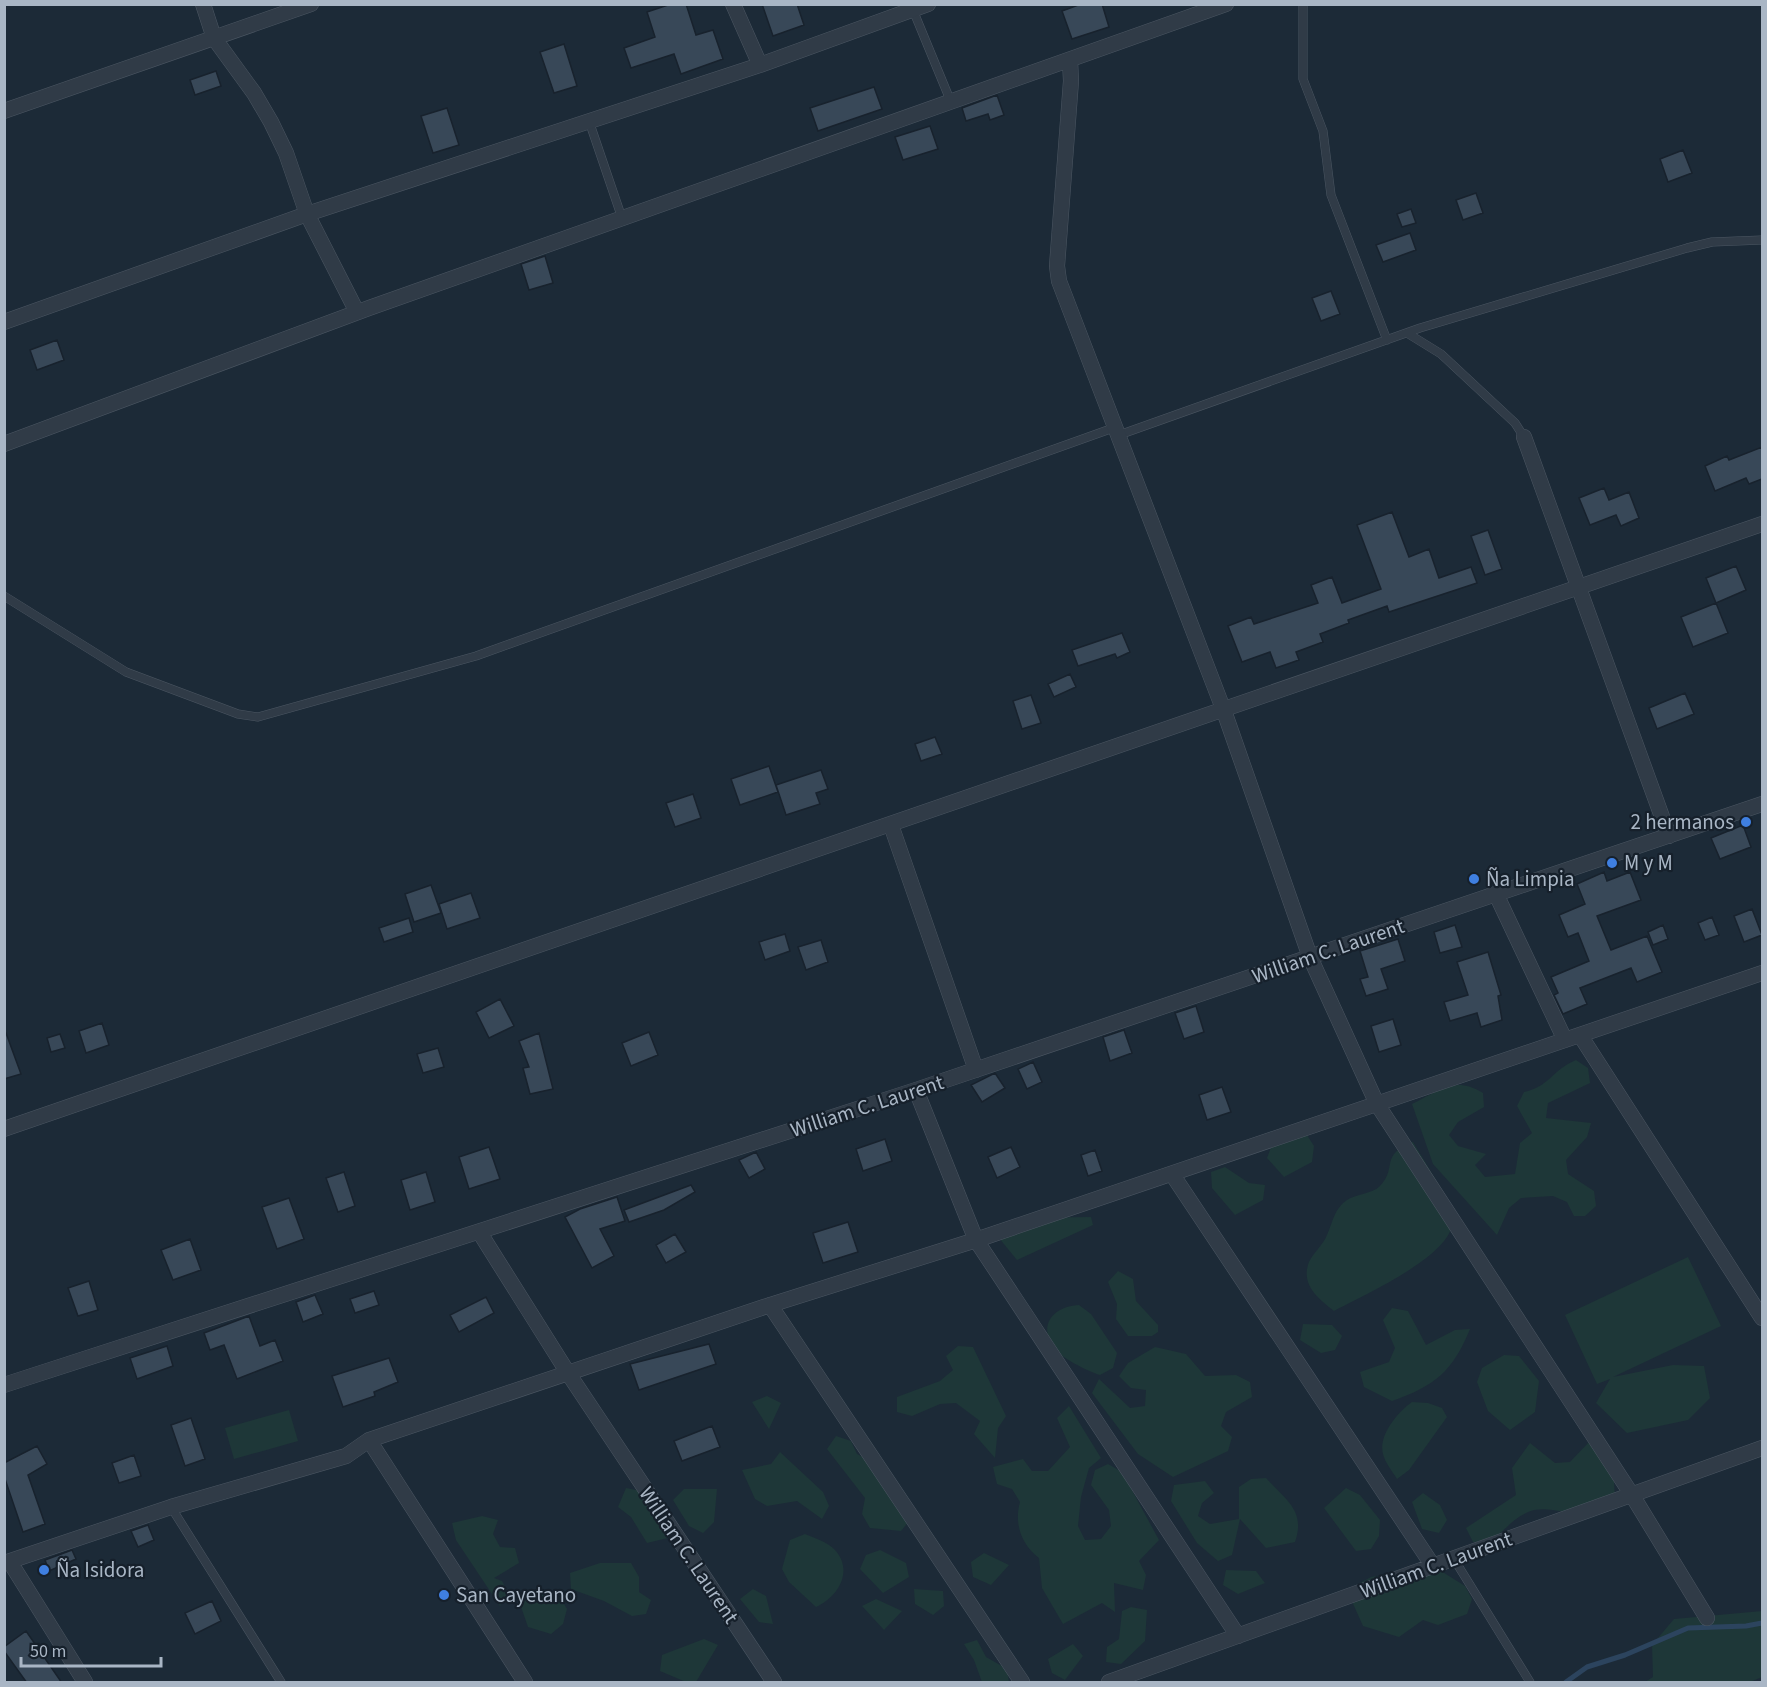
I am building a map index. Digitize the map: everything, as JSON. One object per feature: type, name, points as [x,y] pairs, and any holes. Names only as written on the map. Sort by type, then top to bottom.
[{"type":"street","points":[[203,4],[214,38],[254,93],[271,122],[286,153],[307,214],[357,312]]},
{"type":"street","points":[[4,111],[311,4]]},
{"type":"street","points":[[734,4],[760,65]]},
{"type":"street","points":[[4,444],[357,312],[1226,4]]},
{"type":"street","points":[[6,318],[307,214],[760,65],[920,7]]},
{"type":"street","points":[[1070,60],[1071,81],[1057,266],[1059,281],[1224,711],[1310,957],[1377,1104],[1632,1495],[1707,1618]]},
{"type":"street","points":[[1524,437],[1669,836]]},
{"type":"street","points":[[4,1129],[1762,524]]},
{"type":"street","name":"William C. Laurent","points":[[774,1683],[568,1374],[480,1233],[976,1070],[1762,804]]},
{"type":"street","points":[[891,825],[976,1070]]},
{"type":"street","points":[[1496,894],[1565,1040]]},
{"type":"street","points":[[85,1683],[7,1563],[171,1507],[346,1456],[369,1440],[770,1305],[976,1240],[1762,973]]},
{"type":"street","points":[[1580,1035],[1762,1318]]},
{"type":"street","points":[[916,1090],[976,1240],[1238,1636]]},
{"type":"street","points":[[1172,1174],[1433,1566]]},
{"type":"street","points":[[4,1385],[480,1233]]},
{"type":"street","points":[[770,1305],[1022,1683]]},
{"type":"street","points":[[369,1440],[525,1683]]},
{"type":"street","name":"William C. Laurent","points":[[1109,1683],[1762,1448]]},
{"type":"lane","points":[[1303,4],[1303,79],[1323,131],[1331,195],[1387,340]]},
{"type":"lane","points":[[920,7],[951,102]]},
{"type":"lane","points":[[589,121],[622,218]]},
{"type":"lane","points":[[4,596],[126,672],[238,714],[258,717],[476,656],[1117,431],[1407,333],[1687,248],[1712,242],[1762,240]]},
{"type":"lane","points":[[1407,333],[1441,354],[1515,423],[1524,437]]},
{"type":"lane","points":[[171,1507],[281,1683]]},
{"type":"lane","points":[[1454,1559],[1530,1682]]},
{"type":"green space","points":[[1576,1060],[1588,1068],[1590,1083],[1548,1103],[1546,1118],[1591,1123],[1587,1137],[1566,1160],[1568,1174],[1594,1191],[1596,1206],[1585,1216],[1574,1216],[1567,1202],[1553,1196],[1521,1198],[1509,1208],[1497,1235],[1433,1164],[1412,1104],[1439,1090],[1455,1085],[1463,1085],[1483,1093],[1484,1107],[1458,1122],[1449,1135],[1458,1146],[1486,1154],[1475,1165],[1485,1177],[1515,1174],[1520,1143],[1532,1133],[1517,1106],[1524,1092],[1539,1086]]},
{"type":"green space","points":[[1305,1132],[1314,1146],[1312,1162],[1284,1177],[1267,1158],[1273,1142]]},
{"type":"green space","points":[[1413,1142],[1449,1206],[1452,1225],[1447,1238],[1420,1263],[1402,1275],[1334,1311],[1317,1296],[1309,1284],[1307,1270],[1309,1262],[1325,1239],[1339,1207],[1351,1198],[1373,1191],[1380,1186],[1388,1173],[1392,1157]]},
{"type":"green space","points":[[1225,1167],[1249,1183],[1265,1185],[1263,1200],[1235,1215],[1212,1188],[1211,1172]]},
{"type":"green space","points":[[1091,1217],[1093,1225],[1017,1260],[999,1238],[1027,1218]]},
{"type":"green space","points":[[1688,1257],[1721,1326],[1613,1377],[1673,1365],[1704,1366],[1710,1398],[1688,1420],[1627,1433],[1596,1403],[1610,1379],[1597,1384],[1565,1315]]},
{"type":"green space","points":[[1118,1271],[1133,1279],[1136,1301],[1158,1325],[1158,1332],[1152,1336],[1128,1336],[1116,1319],[1117,1304],[1108,1282]]},
{"type":"green space","points":[[1079,1305],[1091,1314],[1117,1353],[1113,1368],[1100,1375],[1061,1355],[1052,1346],[1048,1337],[1047,1329],[1052,1316],[1064,1308]]},
{"type":"green space","points":[[1392,1308],[1408,1311],[1426,1345],[1455,1330],[1470,1329],[1457,1356],[1441,1375],[1420,1389],[1392,1401],[1364,1387],[1360,1372],[1389,1362],[1395,1348],[1383,1320]]},
{"type":"green space","points":[[1303,1324],[1332,1325],[1342,1336],[1335,1350],[1321,1353],[1300,1340]]},
{"type":"green space","points":[[958,1346],[973,1347],[1006,1416],[998,1428],[995,1458],[974,1434],[980,1421],[956,1403],[940,1404],[912,1416],[897,1412],[897,1397],[940,1381],[953,1370],[946,1356]]},
{"type":"green space","points":[[1155,1347],[1186,1354],[1205,1376],[1236,1375],[1250,1382],[1252,1397],[1226,1412],[1221,1426],[1232,1437],[1228,1451],[1173,1477],[1138,1454],[1092,1393],[1099,1379],[1130,1408],[1145,1406],[1146,1390],[1131,1388],[1119,1376],[1128,1363]]},
{"type":"green space","points":[[1504,1355],[1519,1356],[1539,1381],[1535,1412],[1510,1430],[1488,1411],[1477,1382],[1482,1368]]},
{"type":"green space","points":[[767,1396],[781,1403],[769,1429],[752,1402]]},
{"type":"green space","points":[[1412,1402],[1428,1403],[1442,1408],[1447,1417],[1409,1470],[1397,1479],[1384,1457],[1383,1439],[1395,1418]]},
{"type":"green space","points":[[1069,1406],[1101,1458],[1089,1468],[1081,1497],[1078,1526],[1085,1540],[1101,1539],[1111,1526],[1109,1510],[1091,1485],[1095,1470],[1108,1464],[1122,1472],[1159,1540],[1139,1561],[1146,1575],[1143,1590],[1114,1583],[1115,1612],[1102,1603],[1063,1624],[1042,1588],[1039,1558],[1023,1540],[1020,1533],[1018,1510],[1020,1502],[1012,1489],[997,1484],[993,1467],[1023,1459],[1032,1471],[1048,1471],[1070,1447],[1057,1418]]},
{"type":"green space","points":[[289,1410],[298,1441],[234,1459],[225,1428]]},
{"type":"green space","points":[[836,1436],[851,1441],[857,1454],[884,1468],[910,1520],[901,1531],[870,1528],[862,1514],[865,1498],[827,1449]]},
{"type":"green space","points":[[1590,1441],[1614,1481],[1615,1502],[1587,1518],[1556,1511],[1533,1510],[1518,1517],[1496,1536],[1473,1542],[1466,1528],[1516,1495],[1512,1468],[1530,1443],[1555,1463],[1570,1462]]},
{"type":"green space","points":[[780,1452],[823,1492],[829,1506],[822,1519],[797,1501],[767,1506],[755,1499],[742,1470],[771,1464]]},
{"type":"green space","points":[[1266,1478],[1287,1500],[1296,1514],[1298,1531],[1295,1542],[1266,1548],[1240,1519],[1232,1555],[1218,1561],[1197,1543],[1171,1501],[1174,1485],[1205,1481],[1214,1493],[1202,1503],[1198,1516],[1210,1524],[1239,1519],[1239,1487],[1251,1479]]},
{"type":"green space","points":[[626,1488],[641,1491],[676,1536],[647,1543],[631,1517],[618,1507]]},
{"type":"green space","points":[[1346,1488],[1360,1495],[1380,1520],[1379,1536],[1371,1549],[1356,1551],[1324,1508]]},
{"type":"green space","points":[[684,1489],[717,1489],[714,1522],[703,1533],[689,1526],[673,1500]]},
{"type":"green space","points":[[1423,1493],[1440,1505],[1447,1520],[1439,1533],[1422,1529],[1412,1502]]},
{"type":"green space","points":[[482,1516],[498,1520],[493,1534],[500,1547],[515,1548],[519,1563],[494,1578],[502,1581],[509,1594],[500,1606],[456,1540],[452,1523]]},
{"type":"green space","points":[[805,1534],[832,1547],[841,1558],[843,1566],[841,1583],[837,1590],[824,1603],[816,1607],[789,1582],[782,1569],[790,1540]]},
{"type":"green space","points":[[880,1550],[906,1563],[909,1577],[883,1593],[860,1569],[866,1555]]},
{"type":"green space","points":[[984,1553],[1009,1565],[991,1585],[973,1577],[971,1562]]},
{"type":"green space","points":[[600,1563],[631,1563],[639,1577],[639,1592],[651,1600],[646,1614],[632,1616],[604,1601],[571,1589],[570,1573]]},
{"type":"green space","points":[[1433,1566],[1465,1586],[1472,1599],[1467,1614],[1438,1625],[1423,1620],[1399,1637],[1363,1626],[1350,1597],[1358,1584],[1371,1577]]},
{"type":"green space","points":[[1226,1570],[1256,1571],[1265,1583],[1238,1594],[1223,1585]]},
{"type":"green space","points":[[753,1589],[766,1596],[773,1624],[759,1622],[740,1599]]},
{"type":"green space","points":[[914,1589],[943,1591],[944,1606],[933,1615],[915,1604]]},
{"type":"green space","points":[[547,1590],[560,1597],[567,1609],[563,1624],[551,1634],[528,1627],[518,1598]]},
{"type":"green space","points":[[876,1599],[902,1611],[884,1630],[862,1606]]},
{"type":"green space","points":[[1131,1607],[1147,1610],[1145,1641],[1121,1664],[1106,1662],[1107,1647],[1119,1639],[1122,1611]]},
{"type":"green space","points":[[1762,1611],[1762,1677],[1750,1682],[1645,1682],[1653,1677],[1652,1645],[1674,1619]]},
{"type":"green space","points":[[704,1639],[718,1645],[696,1682],[686,1682],[660,1671],[662,1655]]},
{"type":"green space","points":[[977,1640],[986,1657],[1007,1669],[1009,1682],[982,1682],[974,1660],[964,1644]]},
{"type":"green space","points":[[1073,1644],[1083,1656],[1065,1680],[1052,1673],[1048,1659]]},
{"type":"building","points":[[671,4],[686,4],[696,35],[713,30],[723,59],[681,74],[674,54],[631,68],[624,48],[655,37],[647,12]]},
{"type":"building","points":[[762,4],[797,4],[804,25],[773,36]]},
{"type":"building","points":[[1081,4],[1102,4],[1109,27],[1072,39],[1062,11]]},
{"type":"building","points":[[564,44],[577,86],[554,93],[540,52]]},
{"type":"building","points":[[216,71],[221,86],[195,95],[190,80]]},
{"type":"building","points":[[874,87],[882,109],[818,131],[810,108]]},
{"type":"building","points":[[997,95],[1004,115],[990,120],[988,114],[966,121],[962,108]]},
{"type":"building","points":[[447,108],[459,145],[433,153],[421,116]]},
{"type":"building","points":[[930,126],[938,149],[903,160],[895,137]]},
{"type":"building","points":[[1683,150],[1692,173],[1668,182],[1660,159]]},
{"type":"building","points":[[1476,193],[1483,213],[1463,220],[1456,200]]},
{"type":"building","points":[[1411,209],[1416,223],[1402,227],[1397,214]]},
{"type":"building","points":[[1410,233],[1416,250],[1383,262],[1376,245]]},
{"type":"building","points":[[545,256],[553,283],[529,290],[521,264]]},
{"type":"building","points":[[1331,291],[1340,314],[1321,321],[1312,298]]},
{"type":"building","points":[[57,340],[64,360],[37,370],[30,350]]},
{"type":"building","points":[[1762,447],[1762,479],[1749,484],[1746,478],[1715,491],[1705,466],[1727,456],[1729,460]]},
{"type":"building","points":[[1604,488],[1609,500],[1629,492],[1639,518],[1621,526],[1616,515],[1590,525],[1579,498]]},
{"type":"building","points":[[1392,512],[1409,557],[1429,549],[1439,578],[1471,567],[1477,583],[1389,612],[1387,606],[1348,620],[1349,623],[1320,634],[1323,642],[1296,652],[1299,660],[1276,668],[1270,652],[1242,662],[1228,626],[1251,617],[1254,624],[1318,603],[1311,585],[1332,577],[1342,603],[1381,589],[1357,525]]},
{"type":"building","points":[[1488,530],[1502,569],[1485,575],[1471,536]]},
{"type":"building","points":[[1736,566],[1746,590],[1716,603],[1706,578]]},
{"type":"building","points":[[1716,603],[1728,633],[1693,647],[1681,617]]},
{"type":"building","points":[[1122,633],[1130,652],[1117,658],[1115,654],[1078,666],[1072,650]]},
{"type":"building","points":[[1070,674],[1076,687],[1054,697],[1048,684]]},
{"type":"building","points":[[1685,693],[1694,714],[1657,729],[1649,708]]},
{"type":"building","points":[[1031,695],[1041,723],[1022,729],[1013,701]]},
{"type":"building","points":[[935,737],[942,754],[921,761],[915,744]]},
{"type":"building","points":[[769,766],[778,792],[740,805],[731,779]]},
{"type":"building","points":[[821,770],[828,789],[816,793],[820,804],[786,815],[776,785]]},
{"type":"building","points":[[693,794],[701,818],[675,827],[666,803]]},
{"type":"building","points":[[1743,825],[1751,847],[1720,859],[1711,838]]},
{"type":"building","points":[[1604,872],[1607,881],[1630,872],[1641,900],[1597,916],[1611,950],[1647,936],[1662,972],[1637,982],[1631,968],[1580,988],[1587,1004],[1563,1014],[1554,995],[1558,993],[1551,977],[1589,961],[1578,933],[1568,937],[1559,915],[1585,904],[1577,884]]},
{"type":"building","points":[[431,885],[441,913],[414,922],[405,894]]},
{"type":"building","points":[[471,893],[480,918],[447,929],[439,904]]},
{"type":"building","points":[[1752,909],[1762,935],[1744,942],[1734,916]]},
{"type":"building","points":[[1712,917],[1719,935],[1705,940],[1698,923]]},
{"type":"building","points":[[409,918],[413,932],[384,942],[379,928]]},
{"type":"building","points":[[1455,925],[1462,947],[1440,953],[1434,932]]},
{"type":"building","points":[[1663,925],[1668,939],[1653,945],[1648,932]]},
{"type":"building","points":[[785,934],[790,951],[765,960],[759,942]]},
{"type":"building","points":[[1398,939],[1405,961],[1381,969],[1388,989],[1366,996],[1360,979],[1368,977],[1360,951]]},
{"type":"building","points":[[821,940],[828,962],[806,970],[798,947]]},
{"type":"building","points":[[1488,952],[1501,995],[1498,996],[1502,1020],[1481,1027],[1477,1013],[1450,1021],[1444,1002],[1468,995],[1457,962]]},
{"type":"building","points":[[500,999],[514,1026],[489,1038],[476,1012]]},
{"type":"building","points":[[1196,1006],[1204,1032],[1184,1039],[1175,1013]]},
{"type":"building","points":[[1393,1019],[1401,1045],[1379,1052],[1371,1026]]},
{"type":"building","points":[[102,1023],[109,1045],[86,1053],[79,1031]]},
{"type":"building","points":[[1124,1030],[1132,1053],[1110,1061],[1103,1037]]},
{"type":"building","points":[[649,1032],[658,1055],[631,1066],[622,1043]]},
{"type":"building","points":[[6,1033],[21,1074],[4,1079],[4,1034]]},
{"type":"building","points":[[539,1033],[553,1089],[530,1094],[523,1068],[529,1067],[519,1041]]},
{"type":"building","points":[[60,1034],[65,1048],[51,1052],[47,1038]]},
{"type":"building","points":[[438,1048],[444,1067],[423,1073],[417,1054]]},
{"type":"building","points":[[1033,1062],[1042,1082],[1027,1089],[1018,1069]]},
{"type":"building","points":[[995,1073],[1005,1088],[982,1102],[971,1085]]},
{"type":"building","points":[[1222,1087],[1231,1112],[1207,1120],[1199,1095]]},
{"type":"building","points":[[885,1139],[892,1161],[863,1171],[856,1149]]},
{"type":"building","points":[[489,1147],[500,1179],[469,1189],[459,1157]]},
{"type":"building","points":[[1011,1147],[1020,1167],[997,1178],[988,1157]]},
{"type":"building","points":[[1095,1150],[1102,1171],[1088,1176],[1081,1155]]},
{"type":"building","points":[[756,1152],[765,1169],[749,1178],[739,1160]]},
{"type":"building","points":[[344,1172],[355,1206],[338,1212],[326,1178]]},
{"type":"building","points":[[426,1172],[435,1202],[410,1210],[401,1180]]},
{"type":"building","points":[[691,1185],[695,1192],[664,1210],[629,1222],[624,1210]]},
{"type":"building","points":[[617,1197],[625,1221],[600,1229],[614,1256],[592,1268],[565,1217],[580,1209]]},
{"type":"building","points":[[289,1198],[304,1239],[277,1249],[262,1207]]},
{"type":"building","points":[[848,1222],[858,1252],[823,1263],[813,1233]]},
{"type":"building","points":[[675,1234],[686,1252],[666,1263],[656,1245]]},
{"type":"building","points":[[190,1239],[201,1270],[173,1280],[161,1250]]},
{"type":"building","points":[[89,1281],[98,1310],[78,1316],[68,1288]]},
{"type":"building","points":[[374,1291],[379,1305],[355,1313],[350,1299]]},
{"type":"building","points":[[315,1295],[323,1314],[303,1322],[296,1302]]},
{"type":"building","points":[[486,1297],[494,1313],[459,1332],[450,1315]]},
{"type":"building","points":[[249,1316],[260,1346],[275,1340],[283,1361],[237,1379],[224,1345],[210,1350],[204,1333]]},
{"type":"building","points":[[709,1344],[716,1364],[639,1390],[630,1364]]},
{"type":"building","points":[[167,1346],[173,1366],[137,1379],[130,1358]]},
{"type":"building","points":[[389,1358],[398,1382],[374,1392],[375,1396],[343,1407],[332,1376]]},
{"type":"building","points":[[191,1418],[205,1459],[185,1466],[171,1425]]},
{"type":"building","points":[[712,1426],[720,1447],[682,1461],[674,1441]]},
{"type":"building","points":[[37,1446],[47,1464],[28,1475],[45,1524],[23,1532],[4,1476],[4,1463]]},
{"type":"building","points":[[134,1455],[141,1476],[119,1483],[112,1463]]},
{"type":"building","points":[[148,1525],[154,1540],[138,1547],[131,1531]]},
{"type":"building","points":[[72,1550],[76,1559],[49,1571],[45,1560]]},
{"type":"building","points":[[212,1601],[221,1621],[195,1634],[185,1613]]},
{"type":"building","points":[[26,1631],[62,1683],[27,1683],[4,1651],[4,1647]]},
{"type":"waterway","points":[[1566,1682],[1587,1667],[1625,1655],[1688,1628],[1746,1626],[1762,1623]]},
{"type":"place","name":"2 hermanos","points":[[1746,822]]},
{"type":"place","name":"M y M","points":[[1612,863]]},
{"type":"place","name":"Ña Limpia","points":[[1474,879]]},
{"type":"place","name":"Ña Isidora","points":[[44,1570]]},
{"type":"place","name":"San Cayetano","points":[[444,1595]]}]
